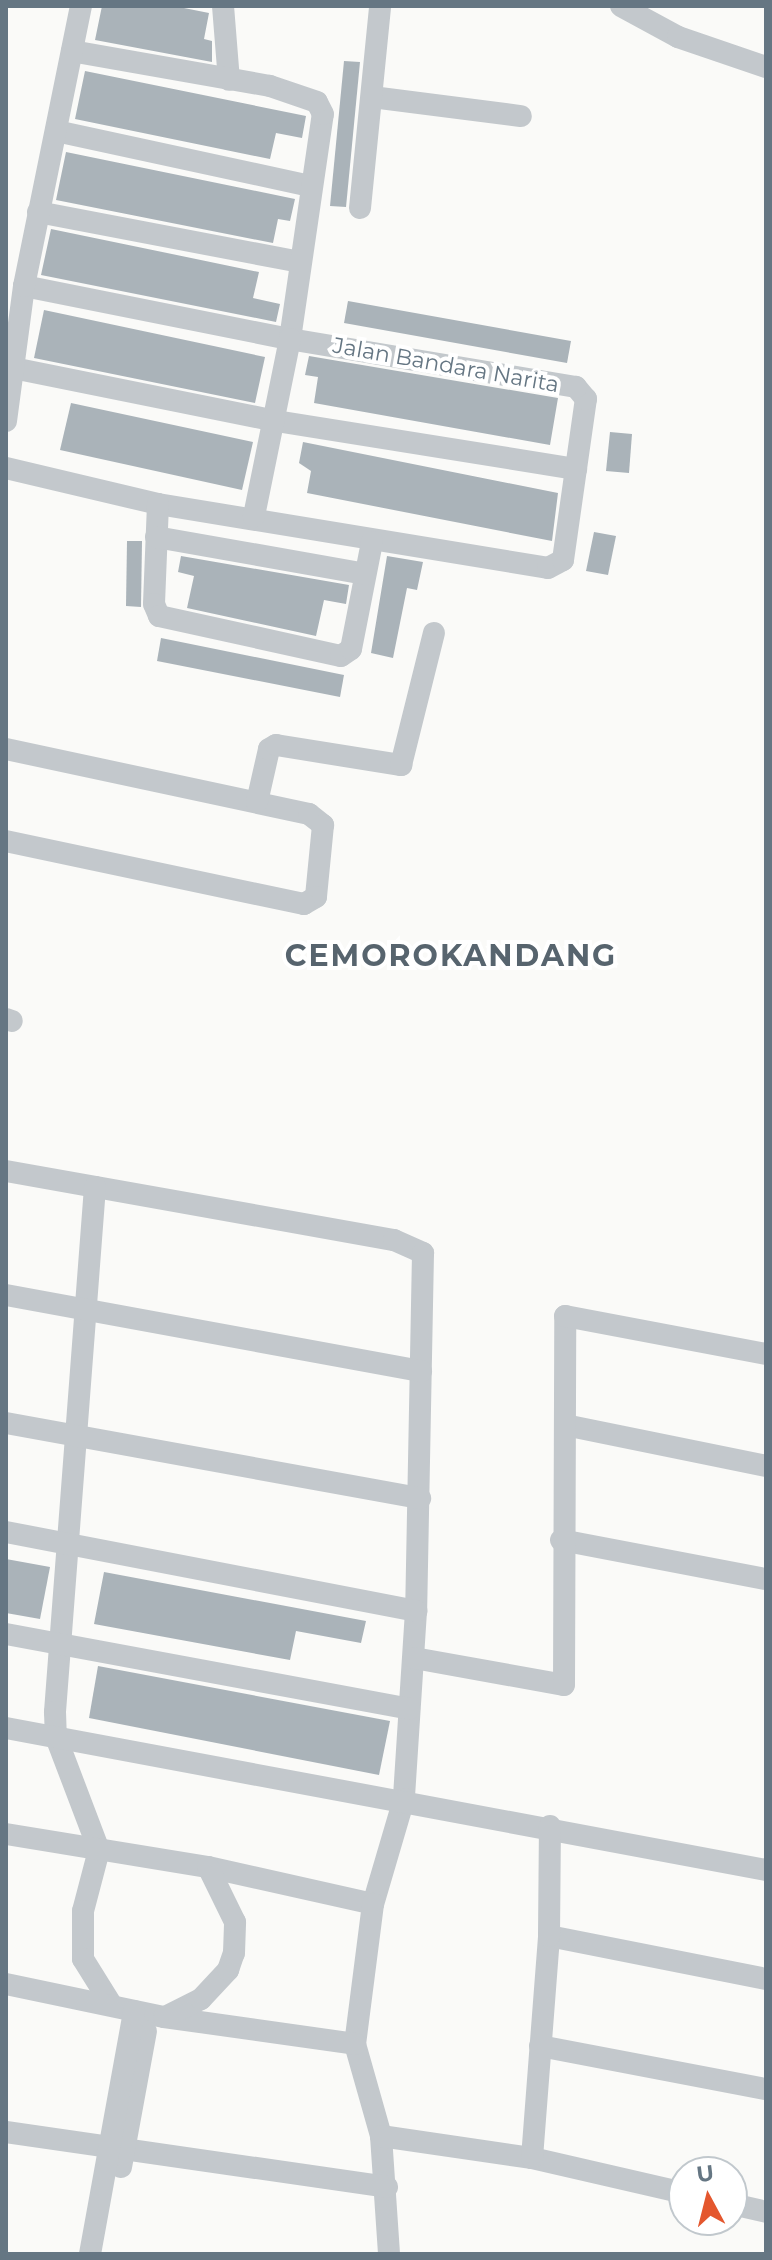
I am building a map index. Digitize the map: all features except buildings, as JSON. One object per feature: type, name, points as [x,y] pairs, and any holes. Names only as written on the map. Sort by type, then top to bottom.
[{"type":"street","points":[[6,421],[24,286],[81,6]]},
{"type":"street","points":[[223,6],[229,80]]},
{"type":"street","points":[[360,208],[380,6]]},
{"type":"street","points":[[621,6],[678,37],[766,67]]},
{"type":"street","points":[[72,51],[229,80],[317,102],[323,114],[276,421],[254,516]]},
{"type":"street","points":[[372,97],[521,116]]},
{"type":"street","points":[[56,131],[310,186]]},
{"type":"street","points":[[38,212],[300,262]]},
{"type":"street","points":[[24,286],[290,339]]},
{"type":"street","name":"Jalan Bandara Narita","points":[[6,468],[158,504],[254,516],[372,542],[554,568],[563,560],[587,407],[576,387],[290,339]]},
{"type":"street","points":[[13,368],[276,421],[576,469]]},
{"type":"street","points":[[158,504],[154,604],[165,620],[341,656],[351,649],[372,542]]},
{"type":"street","points":[[156,537],[365,574]]},
{"type":"street","points":[[257,802],[269,749],[276,745],[401,765],[434,633]]},
{"type":"street","points":[[6,749],[309,814],[323,825],[311,902],[6,841]]},
{"type":"street","points":[[6,1171],[414,1245],[423,1253],[427,1271],[421,1371],[420,1498],[414,1658],[404,1799],[373,1904],[355,2044],[381,2136],[387,2187],[389,2254]]},
{"type":"street","points":[[95,1187],[74,1436],[56,1737],[99,1850],[81,1943],[90,1976],[111,2004]]},
{"type":"street","points":[[6,1295],[421,1371]]},
{"type":"street","points":[[414,1658],[564,1685],[561,1540],[565,1316],[766,1354]]},
{"type":"street","points":[[6,1423],[420,1498]]},
{"type":"street","points":[[565,1425],[766,1466]]},
{"type":"street","points":[[6,1532],[416,1611]]},
{"type":"street","points":[[561,1540],[766,1579]]},
{"type":"street","points":[[6,1634],[409,1709]]},
{"type":"street","points":[[6,1728],[550,1826],[766,1870]]},
{"type":"street","points":[[532,2158],[549,1936],[550,1826]]},
{"type":"street","points":[[6,1834],[208,1867],[373,1904]]},
{"type":"street","points":[[149,2014],[201,1999],[228,1970],[234,1953],[235,1922],[208,1867]]},
{"type":"street","points":[[549,1936],[766,1979]]},
{"type":"street","points":[[6,1984],[149,2014],[355,2044]]},
{"type":"street","points":[[90,2254],[149,2014]]},
{"type":"street","points":[[540,2046],[766,2089]]},
{"type":"street","points":[[6,2132],[116,2152],[387,2187]]},
{"type":"street","points":[[381,2136],[532,2158],[668,2189]]},
{"type":"street","points":[[104,2254],[116,2152]]},
{"type":"district","name":"CEMOROKANDANG","points":[[451,956]]}]
